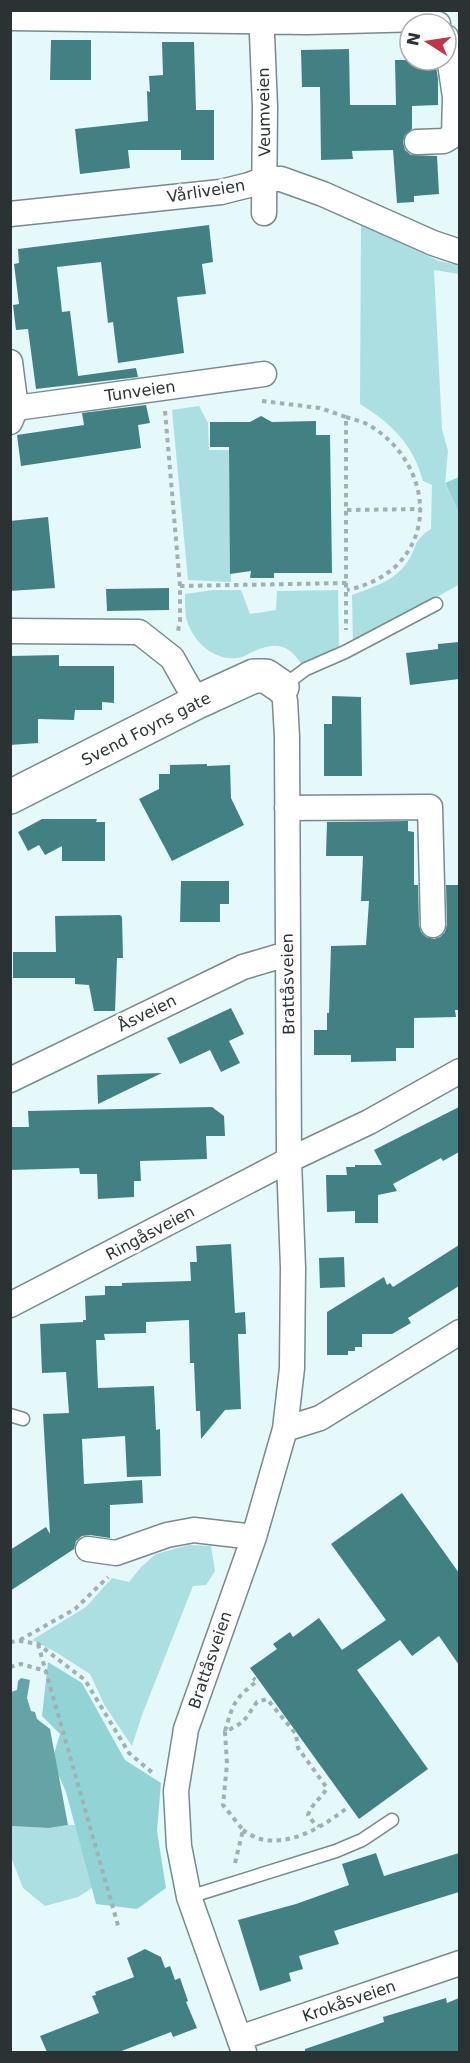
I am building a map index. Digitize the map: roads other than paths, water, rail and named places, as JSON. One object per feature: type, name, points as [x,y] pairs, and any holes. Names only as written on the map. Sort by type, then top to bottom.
[{"type":"street","name":"Veumveien","points":[[261,16],[264,213]]},
{"type":"street","points":[[10,18],[398,18]]},
{"type":"street","points":[[417,142],[444,141],[454,135],[455,97],[451,72]]},
{"type":"street","name":"Vårliveien","points":[[10,214],[220,192],[249,185],[265,178],[281,179],[323,194],[433,243],[459,252]]},
{"type":"street","name":"Tunveien","points":[[10,362],[13,415],[163,388],[264,374]]},
{"type":"street","points":[[10,631],[139,632],[171,658],[197,702]]},
{"type":"street","name":"Svend Foyns gate","points":[[10,797],[197,702],[254,676],[266,676],[282,687]]},
{"type":"street","name":"Brattåsveien","points":[[242,2045],[189,1897],[179,1846],[176,1791],[186,1729],[254,1537],[285,1429],[292,1368],[287,737],[282,687]]},
{"type":"street","points":[[287,808],[430,807],[433,925]]},
{"type":"street","name":"Åsveien","points":[[10,1080],[243,967],[287,954]]},
{"type":"street","points":[[289,1160],[369,1122],[459,1071]]},
{"type":"street","name":"Ringåsveien","points":[[10,1305],[289,1160]]},
{"type":"street","points":[[285,1429],[320,1418],[459,1332]]},
{"type":"street","points":[[88,1549],[116,1553],[166,1535],[194,1530],[254,1537]]},
{"type":"street","name":"Krokåsveien","points":[[242,2045],[459,1963]]},
{"type":"lane","points":[[282,687],[306,669],[345,652],[436,604]]},
{"type":"lane","points":[[10,1415],[23,1419]]},
{"type":"lane","points":[[189,1897],[336,1851],[362,1839],[392,1820]]}]
